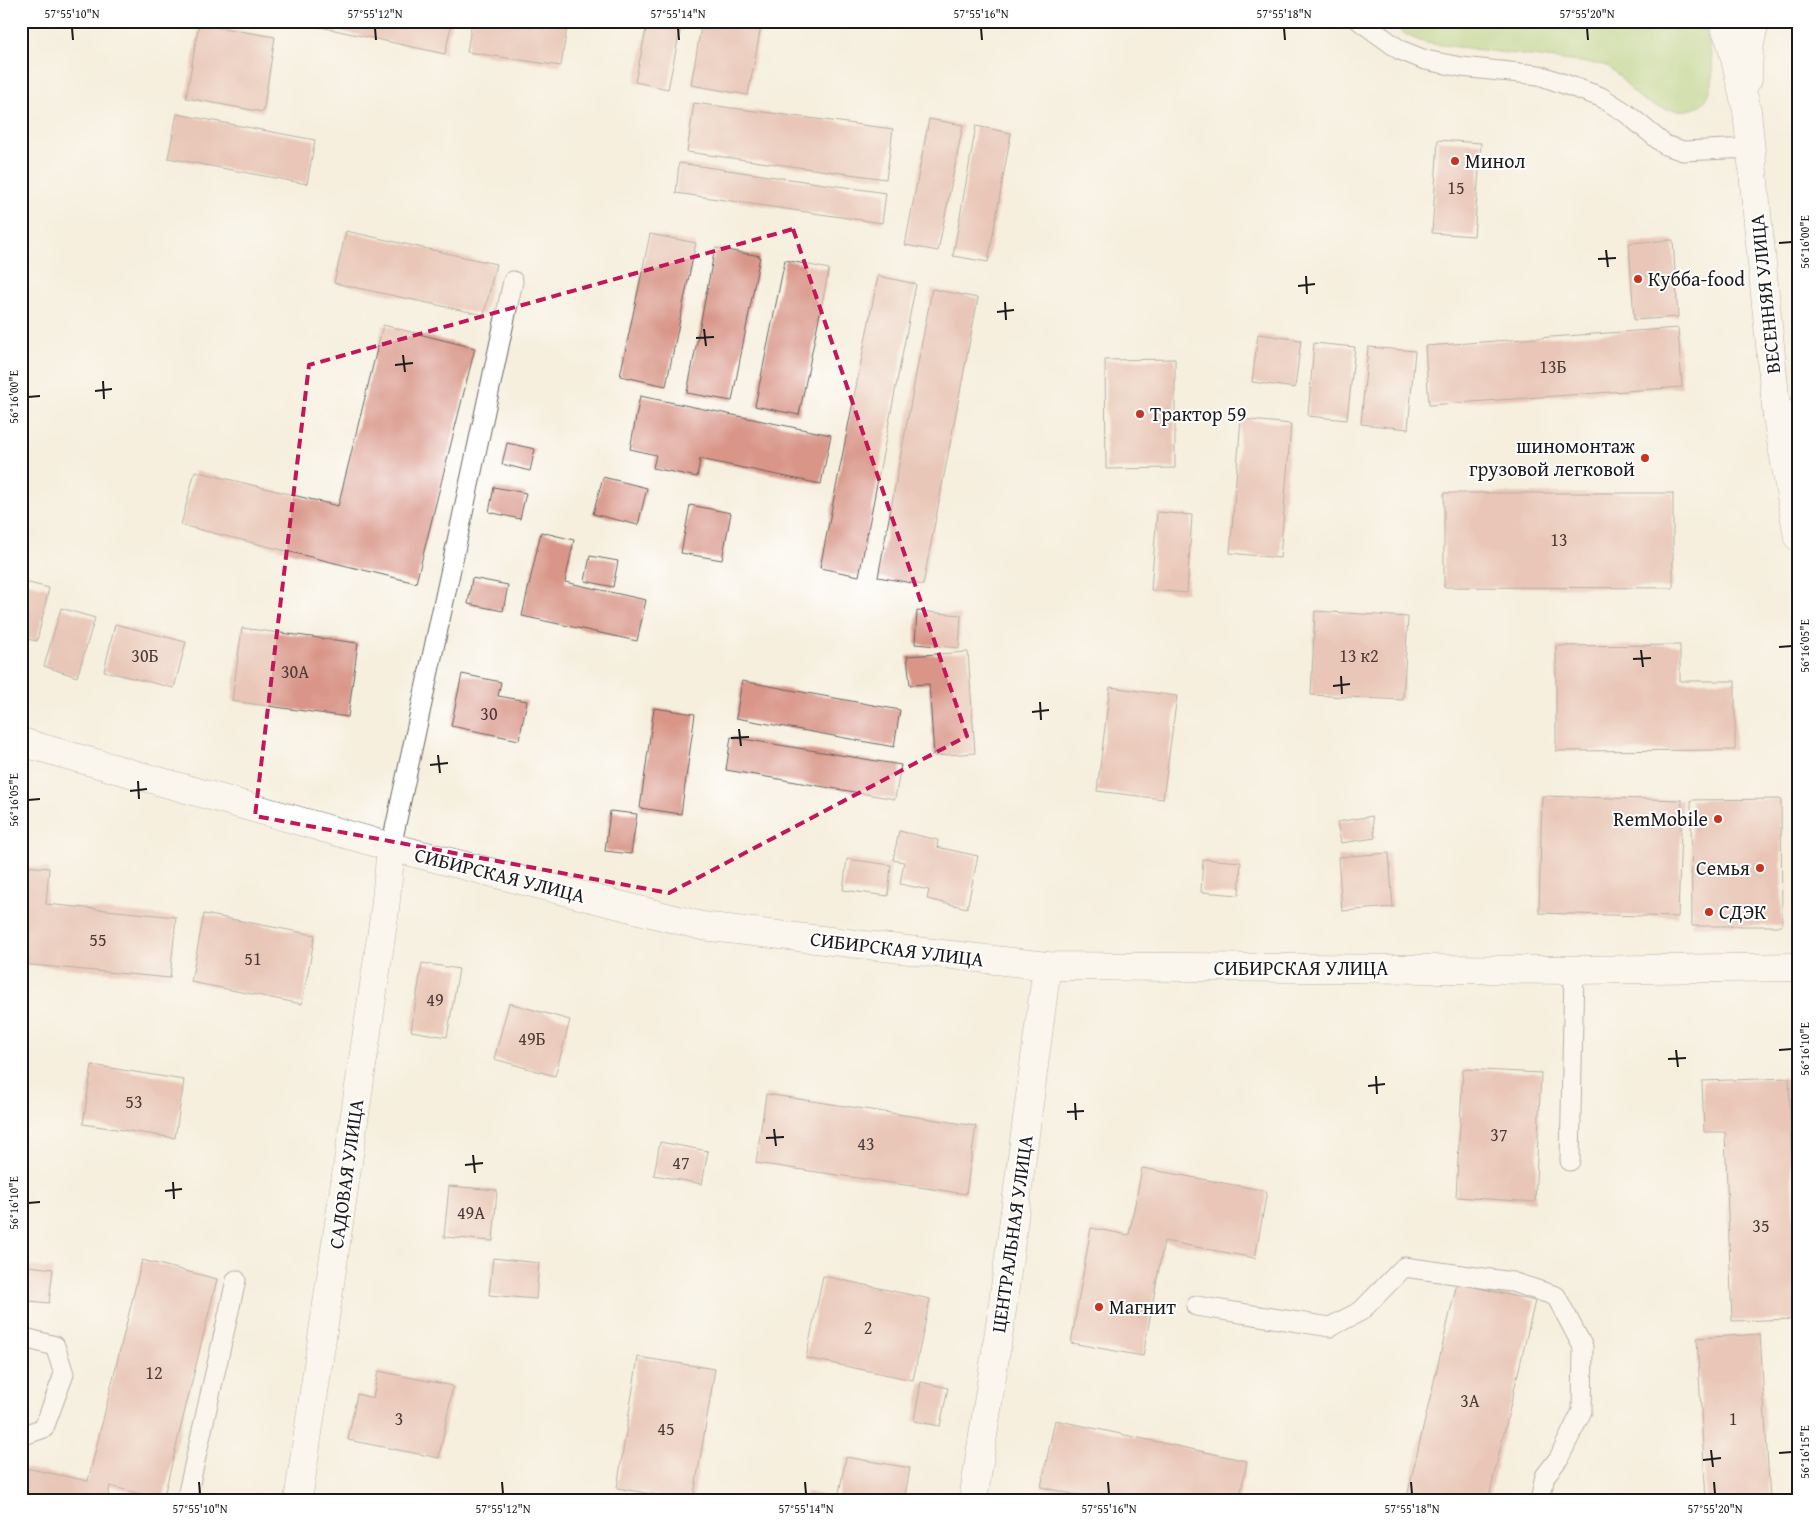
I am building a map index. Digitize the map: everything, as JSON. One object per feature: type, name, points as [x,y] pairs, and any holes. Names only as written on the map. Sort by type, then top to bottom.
[{"type":"street","points":[[1723,21],[1732,46],[1747,110]]},
{"type":"street","points":[[1747,110],[1749,48],[1754,21]]},
{"type":"street","name":"ВЕСЕННЯЯ УЛИЦА","points":[[1747,110],[1788,416],[1798,537]]},
{"type":"street","name":"СИБИРСКАЯ УЛИЦА","points":[[21,742],[391,847],[702,926],[1047,966],[1574,970],[1798,967]]},
{"type":"street","name":"САДОВАЯ УЛИЦА","points":[[298,1501],[385,910],[391,847]]},
{"type":"street","name":"ЦЕНТРАЛЬНАЯ УЛИЦА","points":[[973,1501],[1001,1318],[1047,966]]},
{"type":"lane","points":[[1360,21],[1400,50],[1425,60],[1461,67],[1539,75],[1592,94],[1626,113],[1665,145],[1683,151],[1751,148]]},
{"type":"lane","points":[[391,847],[512,282]]},
{"type":"lane","points":[[1570,1161],[1574,970]]},
{"type":"lane","points":[[1196,1306],[1330,1327],[1361,1311],[1404,1267],[1512,1282],[1556,1296],[1583,1347],[1582,1411],[1559,1458],[1545,1476],[1540,1501]]},
{"type":"lane","points":[[186,1501],[236,1280]]},
{"type":"lane","points":[[21,1338],[55,1346],[64,1374],[44,1428],[21,1436]]},
{"type":"highlighted area","points":[[793,229],[967,736],[669,893],[255,816],[309,365]]},
{"type":"green space","points":[[1387,21],[1703,21],[1712,64],[1710,92],[1703,102],[1692,109],[1676,110],[1662,108],[1640,98],[1615,72],[1604,65],[1425,43],[1408,36]]},
{"type":"building","points":[[293,21],[452,21],[445,54]]},
{"type":"building","points":[[472,21],[568,21],[561,66],[467,52]]},
{"type":"building","points":[[648,21],[682,21],[668,89],[635,82]]},
{"type":"building","points":[[702,21],[762,21],[748,95],[691,85]]},
{"type":"building","points":[[199,24],[275,37],[263,112],[186,98]]},
{"type":"building","points":[[694,103],[893,129],[886,179],[687,152]]},
{"type":"building","points":[[177,114],[315,140],[307,184],[168,158]]},
{"type":"building","points":[[929,119],[963,125],[938,251],[905,245]]},
{"type":"building","points":[[976,126],[1011,133],[988,262],[953,256]]},
{"type":"building","points":[[1438,140],[1481,143],[1474,236],[1432,233]]},
{"type":"building","points":[[679,163],[886,193],[882,223],[676,193]]},
{"type":"building","points":[[346,231],[496,264],[484,315],[334,283]]},
{"type":"building","points":[[650,234],[696,243],[666,386],[620,376]]},
{"type":"building","points":[[1673,240],[1678,317],[1634,320],[1629,243]]},
{"type":"building","points":[[715,248],[760,256],[732,401],[687,393]]},
{"type":"building","points":[[785,260],[829,269],[799,415],[755,406]]},
{"type":"building","points":[[878,276],[916,284],[859,576],[820,568]]},
{"type":"building","points":[[932,289],[978,298],[923,585],[878,577]]},
{"type":"building","points":[[383,325],[475,348],[416,583],[181,525],[195,471],[338,506]]},
{"type":"building","points":[[1678,328],[1682,387],[1429,405],[1425,346]]},
{"type":"building","points":[[1258,334],[1301,340],[1295,388],[1252,382]]},
{"type":"building","points":[[1314,343],[1355,347],[1347,420],[1308,416]]},
{"type":"building","points":[[1368,347],[1415,351],[1408,429],[1361,424]]},
{"type":"building","name":"Трактор 59","points":[[1175,359],[1175,468],[1106,469],[1105,360]]},
{"type":"building","points":[[640,396],[831,435],[821,484],[700,459],[697,477],[653,468],[656,455],[630,449]]},
{"type":"building","points":[[1241,419],[1291,424],[1280,558],[1230,553]]},
{"type":"building","points":[[507,443],[535,449],[530,471],[502,464]]},
{"type":"building","points":[[603,477],[647,488],[638,525],[593,514]]},
{"type":"building","points":[[494,487],[526,493],[520,519],[489,512]]},
{"type":"building","points":[[1444,493],[1673,493],[1673,588],[1444,587]]},
{"type":"building","points":[[690,505],[731,513],[722,560],[681,553]]},
{"type":"building","points":[[1157,512],[1192,515],[1187,593],[1151,590]]},
{"type":"building","points":[[541,532],[574,540],[565,582],[646,600],[637,641],[522,616]]},
{"type":"building","points":[[590,556],[618,561],[613,587],[585,581]]},
{"type":"building","points":[[472,578],[508,585],[503,611],[468,604]]},
{"type":"building","points":[[21,581],[49,588],[37,641],[21,638]]},
{"type":"building","points":[[61,608],[95,618],[77,677],[44,666]]},
{"type":"building","points":[[917,611],[961,615],[959,648],[915,644]]},
{"type":"building","points":[[1315,611],[1408,617],[1403,700],[1311,695]]},
{"type":"building","points":[[115,624],[186,642],[174,688],[104,671]]},
{"type":"building","points":[[242,628],[358,643],[348,717],[232,701]]},
{"type":"building","points":[[1680,645],[1680,681],[1735,681],[1735,750],[1556,751],[1556,646]]},
{"type":"building","points":[[968,652],[975,753],[934,756],[929,684],[910,685],[907,656]]},
{"type":"building","points":[[462,674],[501,682],[498,696],[527,701],[519,740],[451,726]]},
{"type":"building","points":[[742,681],[900,710],[894,747],[736,718]]},
{"type":"building","points":[[1110,687],[1177,696],[1163,799],[1097,791]]},
{"type":"building","points":[[654,708],[695,714],[681,814],[640,808]]},
{"type":"building","points":[[731,737],[901,765],[895,799],[726,770]]},
{"type":"building","points":[[1542,796],[1682,800],[1678,917],[1539,913]]},
{"type":"building","points":[[1781,799],[1782,926],[1692,926],[1691,800]]},
{"type":"building","points":[[610,811],[637,814],[631,854],[605,851]]},
{"type":"building","points":[[1372,816],[1375,838],[1341,843],[1337,822]]},
{"type":"building","points":[[899,831],[938,840],[937,847],[978,856],[967,908],[927,899],[929,890],[900,884],[904,862],[893,860]]},
{"type":"building","points":[[1389,853],[1393,907],[1342,911],[1338,857]]},
{"type":"building","points":[[847,859],[891,865],[888,896],[843,890]]},
{"type":"building","points":[[1203,859],[1241,862],[1239,895],[1201,892]]},
{"type":"building","points":[[21,866],[49,868],[46,904],[176,917],[170,978],[21,964]]},
{"type":"building","points":[[204,914],[315,935],[302,1004],[191,982]]},
{"type":"building","points":[[422,963],[459,969],[447,1037],[411,1031]]},
{"type":"building","points":[[509,1003],[570,1020],[555,1076],[494,1059]]},
{"type":"building","points":[[92,1065],[184,1080],[175,1138],[83,1124]]},
{"type":"building","points":[[1463,1069],[1541,1073],[1535,1202],[1456,1197]]},
{"type":"building","points":[[1789,1078],[1797,1319],[1732,1321],[1725,1132],[1704,1132],[1702,1081]]},
{"type":"building","points":[[766,1094],[976,1126],[966,1194],[756,1163]]},
{"type":"building","points":[[660,1142],[708,1151],[702,1184],[654,1175]]},
{"type":"building","points":[[1142,1168],[1267,1191],[1255,1258],[1164,1241],[1143,1356],[1071,1343],[1091,1228],[1129,1235]]},
{"type":"building","points":[[449,1186],[497,1190],[493,1241],[444,1237]]},
{"type":"building","points":[[493,1258],[539,1263],[536,1299],[489,1295]]},
{"type":"building","points":[[142,1260],[217,1279],[163,1500],[110,1486],[107,1501],[21,1501],[21,1467],[88,1481]]},
{"type":"building","points":[[21,1265],[53,1269],[49,1303],[21,1300]]},
{"type":"building","points":[[823,1276],[930,1299],[913,1380],[806,1358]]},
{"type":"building","points":[[1457,1283],[1535,1301],[1488,1501],[1406,1501]]},
{"type":"building","points":[[1760,1334],[1770,1501],[1706,1501],[1697,1338]]},
{"type":"building","points":[[638,1357],[715,1369],[693,1501],[617,1488]]},
{"type":"building","points":[[378,1371],[453,1386],[439,1458],[348,1440],[357,1394],[373,1398]]},
{"type":"building","points":[[921,1382],[948,1388],[940,1426],[914,1421]]},
{"type":"building","points":[[1055,1420],[1247,1461],[1239,1501],[1103,1501],[1041,1487]]},
{"type":"building","points":[[846,1457],[910,1468],[904,1501],[805,1501],[806,1492],[838,1498]]},
{"type":"place","name":"Минол","points":[[1455,161]]},
{"type":"place","name":"Кубба-food","points":[[1638,279]]},
{"type":"place","name":"Трактор 59","points":[[1140,414]]},
{"type":"place","name":"шиномонтаж грузовой легковой","points":[[1645,458]]},
{"type":"place","name":"RemMobile","points":[[1718,819]]},
{"type":"place","name":"Семья","points":[[1760,868]]},
{"type":"place","name":"СДЭК","points":[[1709,912]]},
{"type":"place","name":"Магнит","points":[[1099,1307]]}]
